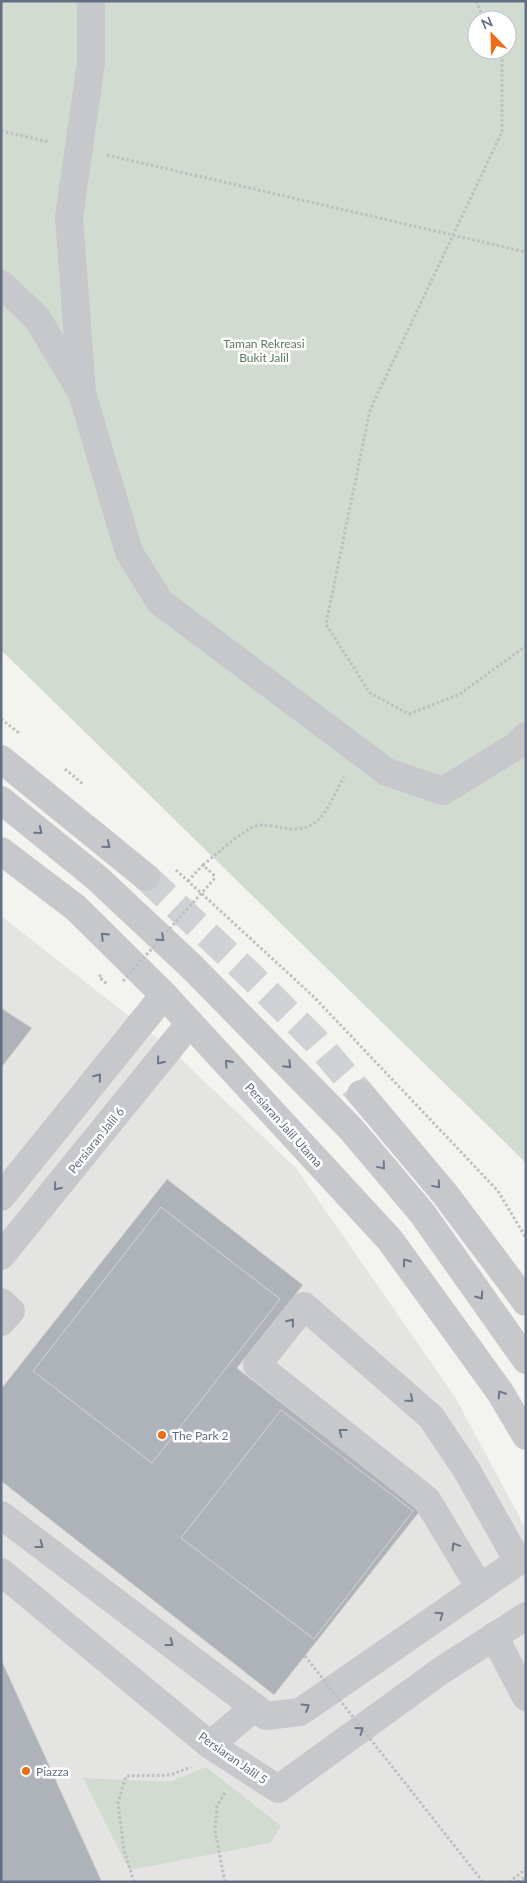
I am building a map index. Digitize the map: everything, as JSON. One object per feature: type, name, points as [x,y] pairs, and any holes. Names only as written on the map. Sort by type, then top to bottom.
[{"type":"street","points":[[91,1],[91,63],[69,217],[82,393],[129,552],[160,602],[387,772],[443,791],[516,746],[526,736]]},
{"type":"street","points":[[1,284],[37,318],[82,393]]},
{"type":"street","points":[[1,759],[146,877]]},
{"type":"street","points":[[1,800],[97,878],[193,968],[351,1129],[422,1213],[526,1360]]},
{"type":"street","name":"Persiaran Jalil Utama","points":[[1,851],[76,908],[164,995],[390,1240],[500,1392],[526,1436]]},
{"type":"street","points":[[1,1196],[164,995]]},
{"type":"street","name":"Persiaran Jalil 6","points":[[1,1256],[108,1124],[195,1027],[225,1002]]},
{"type":"street","points":[[361,1094],[445,1194],[526,1302]]},
{"type":"street","points":[[78,1102],[108,1124]]},
{"type":"street","points":[[1,1302],[11,1311],[1,1322]]},
{"type":"street","points":[[1,1515],[266,1716],[300,1712],[480,1588],[522,1559],[431,1417],[304,1306],[257,1365],[427,1500],[480,1588]]},
{"type":"street","name":"Persiaran Jalil 5","points":[[1,1572],[204,1755],[278,1789],[442,1670],[526,1616]]},
{"type":"street","points":[[494,1636],[517,1658],[526,1697]]},
{"type":"street","points":[[204,1755],[254,1707]]},
{"type":"path","points":[[502,60],[502,132],[370,410],[326,624],[370,693],[409,714],[460,694],[526,646]]},
{"type":"path","points":[[1,131],[526,252]]},
{"type":"path","points":[[1,719],[25,737]]},
{"type":"path","points":[[188,881],[203,865],[246,831],[257,825],[295,830],[313,825],[320,818],[359,751]]},
{"type":"path","points":[[63,768],[86,787]]},
{"type":"path","points":[[123,981],[216,878],[203,865]]},
{"type":"path","points":[[174,868],[314,997],[498,1191],[526,1238]]},
{"type":"path","points":[[305,1656],[483,1882]]},
{"type":"path","points":[[134,1882],[124,1850],[118,1803],[126,1776],[170,1775],[204,1755]]},
{"type":"path","points":[[225,1882],[215,1831],[217,1806],[228,1789]]},
{"type":"path","points":[[509,1882],[526,1869]]},
{"type":"path","points":[[518,1882],[526,1876]]},
{"type":"shaded area","points":[[1,916],[166,1045],[296,1168],[455,1397],[526,1529],[526,1882],[1,1882]]},
{"type":"green space","name":"Taman Rekreasi Bukit Jalil","points":[[1,1],[526,1],[526,1163],[1,650]]},
{"type":"green space","points":[[206,1767],[281,1826],[270,1843],[129,1870],[83,1778],[170,1782]]},
{"type":"building","points":[[1,1008],[32,1028],[1,1068]]},
{"type":"building","name":"The Park 2","points":[[167,1179],[303,1285],[237,1368],[420,1511],[274,1695],[1,1481],[1,1389]]},
{"type":"building","points":[[161,1207],[280,1299],[152,1463],[33,1371]]},
{"type":"building","points":[[281,1410],[413,1511],[314,1639],[181,1538]]},
{"type":"building","name":"Piazza","points":[[1,1659],[102,1882],[1,1882]]},
{"type":"tunnel","points":[[146,877],[251,976],[315,1040],[361,1094]]},
{"type":"place","name":"The Park 2","points":[[162,1435]]},
{"type":"place","name":"Piazza","points":[[26,1771]]}]
